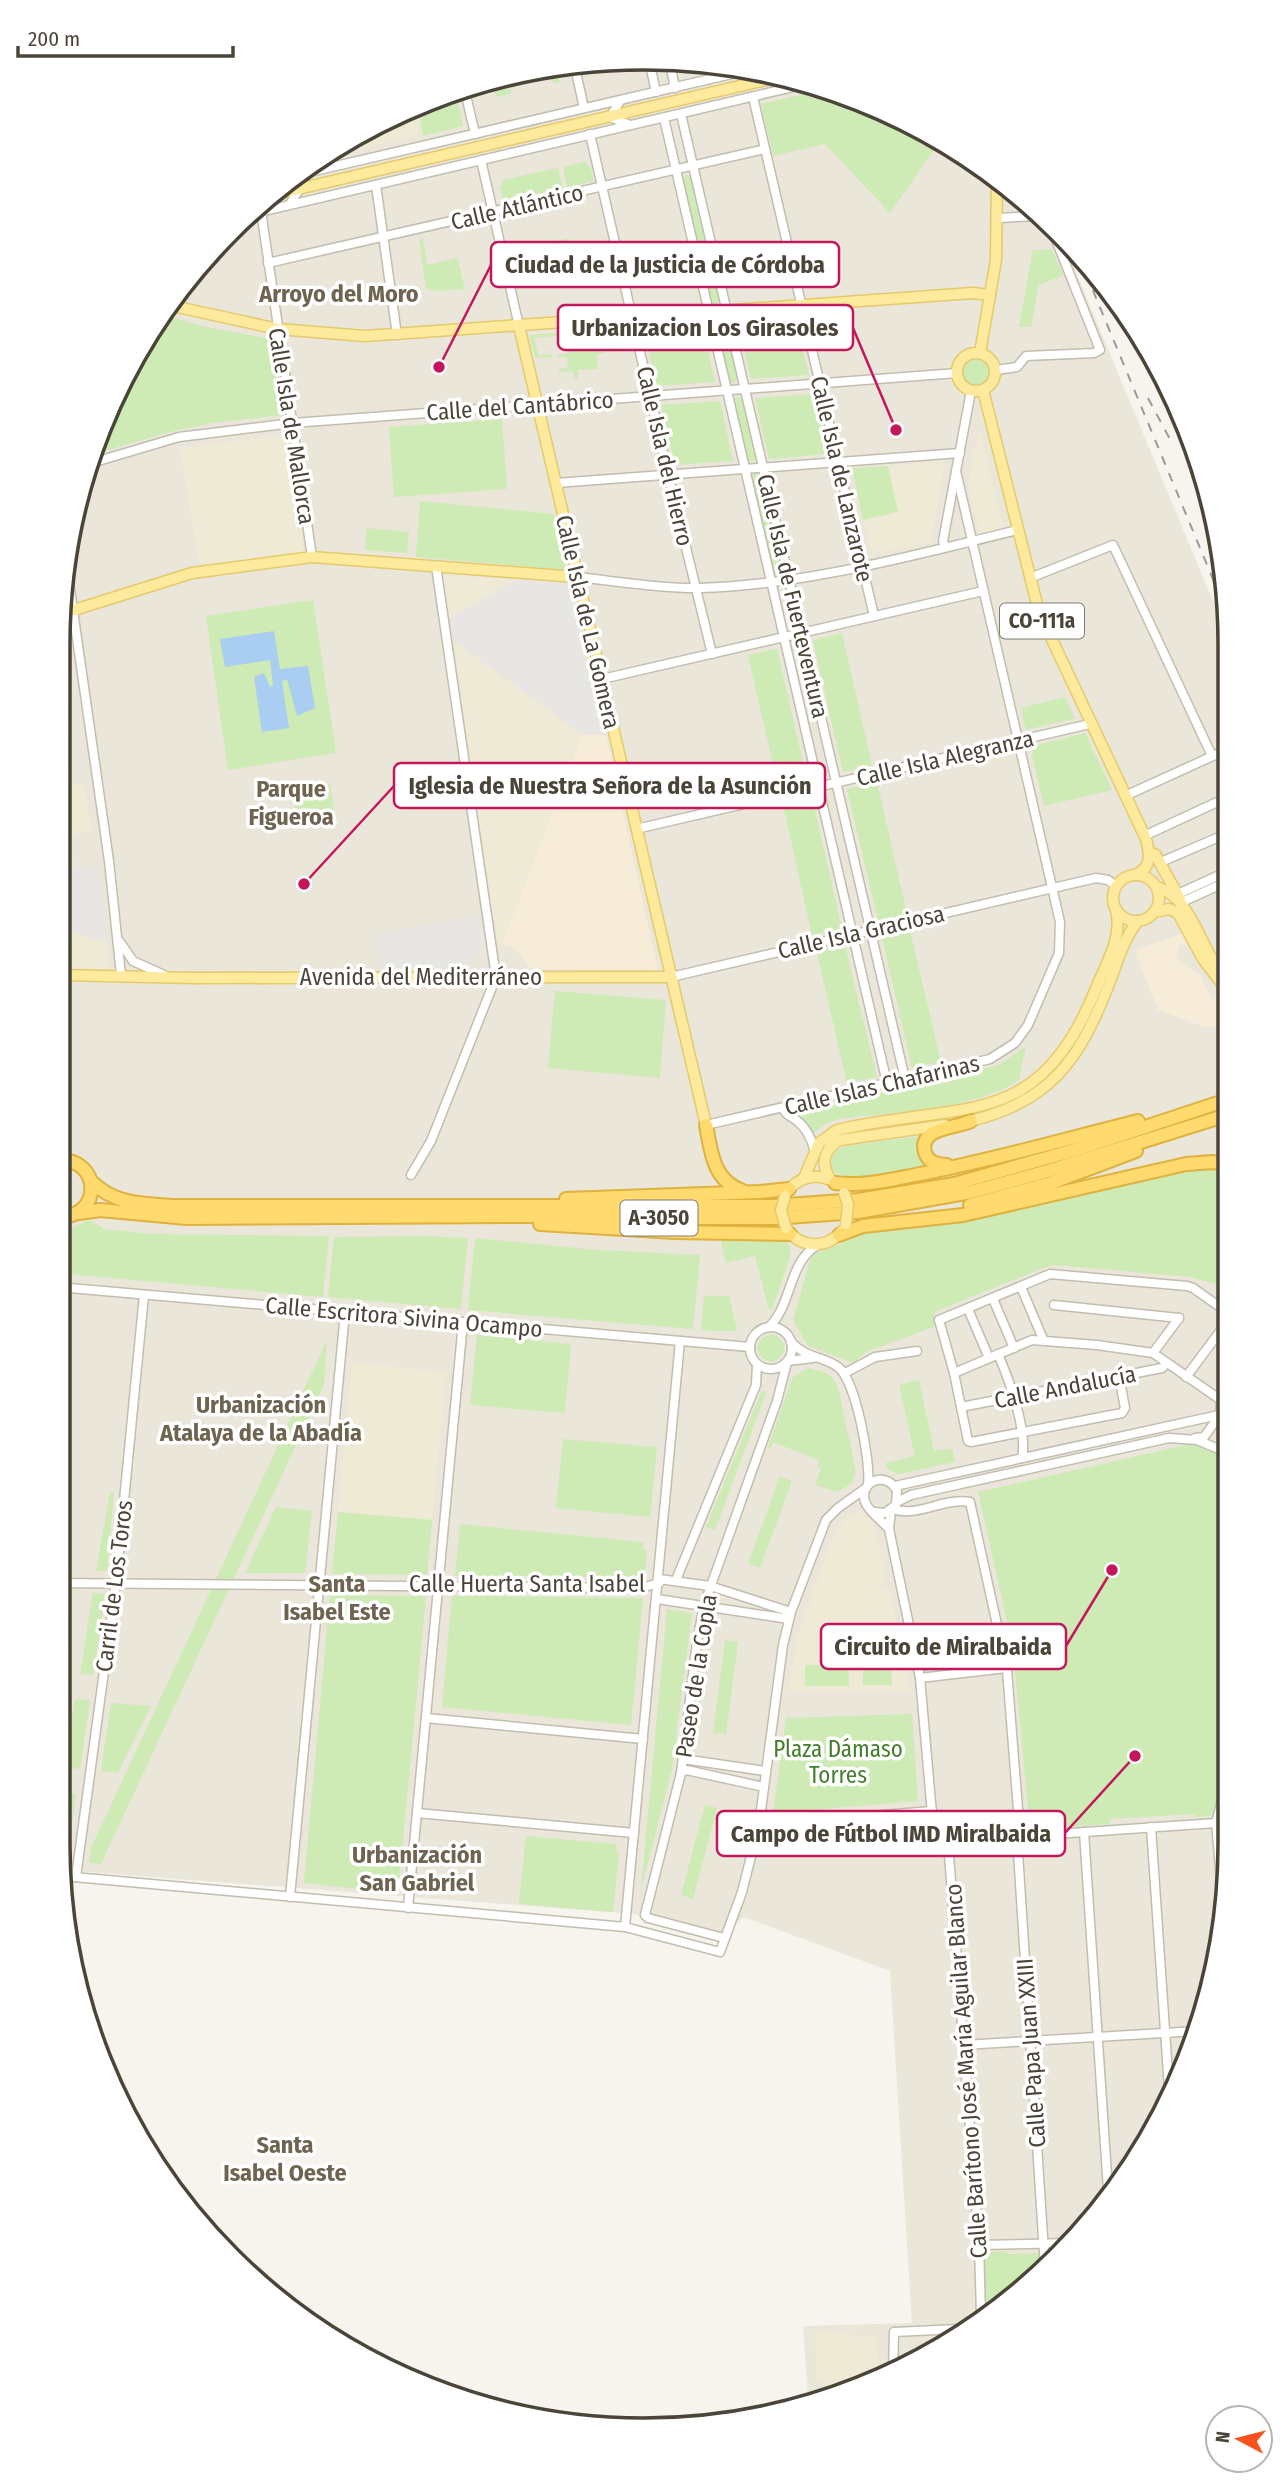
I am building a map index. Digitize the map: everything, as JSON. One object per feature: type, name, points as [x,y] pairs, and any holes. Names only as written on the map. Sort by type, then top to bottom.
[{"type":"highway","points":[[836,1185],[884,1181],[958,1167],[1218,1101]]},
{"type":"highway","name":"A-3050","points":[[70,1217],[100,1210],[187,1218],[772,1206],[858,1200],[954,1184],[1027,1164],[1218,1103]]},
{"type":"highway","name":"A-3050","points":[[70,1161],[82,1166],[91,1181],[111,1196],[124,1201],[150,1204],[773,1218],[859,1212],[971,1192],[1218,1118]]},
{"type":"highway","points":[[958,1167],[935,1164],[929,1160],[925,1143],[928,1136],[936,1131],[971,1121]]},
{"type":"highway","points":[[902,1221],[1051,1182],[1166,1139],[1198,1124]]},
{"type":"highway","points":[[706,1125],[717,1171],[726,1183],[746,1192]]},
{"type":"highway","points":[[842,1230],[963,1215],[1186,1164],[1218,1163]]},
{"type":"highway","points":[[79,1213],[90,1199],[91,1181]]},
{"type":"highway","points":[[460,1212],[566,1199],[787,1192]]},
{"type":"highway","points":[[460,1212],[675,1232],[791,1234]]},
{"type":"main road","points":[[295,189],[758,81]]},
{"type":"main road","points":[[980,353],[996,260],[997,192]]},
{"type":"main road","points":[[180,308],[278,330],[336,335],[397,335],[973,293],[990,295]]},
{"type":"main road","name":"Calle Isla de La Gomera","points":[[519,326],[706,1125]]},
{"type":"main road","points":[[980,353],[991,359],[996,370],[993,382],[983,390],[971,391],[960,382],[957,373],[964,357],[980,353]]},
{"type":"main road","name":"CO-111a","points":[[983,390],[1038,612],[1144,836]]},
{"type":"main road","points":[[71,610],[192,573],[312,557],[577,577]]},
{"type":"main road","points":[[1144,836],[1218,970]]},
{"type":"main road","points":[[1138,921],[1124,947],[1096,1018],[1081,1045],[1060,1074],[1038,1094],[1014,1108],[971,1121],[834,1143],[825,1156],[824,1168],[848,1204],[842,1230],[828,1243],[818,1245],[791,1234],[781,1210],[787,1192],[804,1178],[815,1152],[825,1138],[837,1130],[991,1104],[1035,1081],[1056,1061],[1079,1027],[1118,931],[1113,900],[1116,886],[1125,877],[1146,868],[1149,858],[1144,836]]},
{"type":"main road","points":[[1155,912],[1160,899],[1157,887],[1158,858]]},
{"type":"main road","points":[[1137,874],[1149,878],[1157,887],[1170,892],[1181,901]]},
{"type":"main road","points":[[1116,910],[1128,919],[1138,921],[1155,912],[1169,909],[1178,913],[1203,959],[1218,979]]},
{"type":"main road","name":"Avenida del Mediterráneo","points":[[70,975],[671,977]]},
{"type":"main road","points":[[804,1178],[820,1177],[836,1185]]},
{"type":"street","points":[[651,70],[656,92]]},
{"type":"street","points":[[671,71],[675,88]]},
{"type":"street","points":[[576,74],[584,108]]},
{"type":"street","points":[[322,169],[725,76]]},
{"type":"street","points":[[706,81],[719,90],[708,107]]},
{"type":"street","points":[[270,209],[787,89]]},
{"type":"street","name":"Calle Isla de Lanzarote","points":[[753,97],[874,616]]},
{"type":"street","points":[[467,98],[475,134]]},
{"type":"street","points":[[620,101],[610,117],[630,125]]},
{"type":"street","name":"Calle Isla de Fuerteventura","points":[[681,114],[905,1079]]},
{"type":"street","name":"Calle Isla de Fuerteventura","points":[[664,118],[887,1083]]},
{"type":"street","points":[[549,144],[553,130]]},
{"type":"street","name":"Calle Isla del Hierro","points":[[590,134],[712,654]]},
{"type":"street","name":"Calle Atlántico","points":[[268,263],[765,149]]},
{"type":"street","name":"Calle Isla de La Gomera","points":[[481,160],[519,326]]},
{"type":"street","points":[[376,185],[397,335]]},
{"type":"street","points":[[290,204],[300,188]]},
{"type":"street","name":"Calle Isla de Mallorca","points":[[262,216],[312,557]]},
{"type":"street","points":[[998,218],[1027,217]]},
{"type":"street","points":[[996,370],[1017,367],[1026,356],[1100,350],[1059,248]]},
{"type":"street","name":"Calle del Cantábrico","points":[[100,461],[179,437],[293,423],[957,373]]},
{"type":"street","points":[[945,547],[943,541],[971,391]]},
{"type":"street","points":[[556,483],[960,453]]},
{"type":"street","name":"Calle Islas Chafarinas","points":[[706,1125],[990,1059],[1002,1053],[1022,1035],[1059,953],[1060,922],[956,471]]},
{"type":"street","points":[[577,577],[696,588],[770,584],[1018,530]]},
{"type":"street","points":[[1030,578],[1113,544],[1212,757]]},
{"type":"street","points":[[411,1175],[431,1141],[496,977],[436,566]]},
{"type":"street","points":[[602,679],[983,591]]},
{"type":"street","points":[[72,598],[121,975]]},
{"type":"street","name":"Calle Isla Alegranza","points":[[636,829],[1090,724]]},
{"type":"street","points":[[1125,796],[1218,754]]},
{"type":"street","points":[[1144,836],[1218,802]]},
{"type":"street","points":[[1158,858],[1218,837]]},
{"type":"street","points":[[1181,901],[1218,877]]},
{"type":"street","name":"Calle Isla Graciosa","points":[[671,977],[1097,878],[1108,880],[1116,886]]},
{"type":"street","points":[[1181,901],[1218,885]]},
{"type":"street","name":"Avenida del Mediterráneo","points":[[117,937],[133,961],[154,972],[172,977]]},
{"type":"street","points":[[783,1108],[785,1114],[797,1121],[808,1133],[815,1152]]},
{"type":"street","points":[[791,1234],[799,1252],[797,1269]]},
{"type":"street","points":[[676,1580],[756,1385],[757,1364],[750,1353],[754,1336],[769,1327],[783,1310],[803,1256],[818,1245]]},
{"type":"street","points":[[1119,1376],[1125,1408],[1122,1413],[968,1441],[954,1373],[939,1320],[1050,1274],[1187,1286],[1218,1306]]},
{"type":"street","points":[[1021,1287],[1044,1339]]},
{"type":"street","name":"Calle Escritora Sivina Ocampo","points":[[70,1288],[750,1347]]},
{"type":"street","name":"Carril de Los Toros","points":[[76,1877],[116,1583],[144,1294]]},
{"type":"street","points":[[993,1299],[1014,1348]]},
{"type":"street","points":[[1054,1306],[1180,1318],[1153,1353]]},
{"type":"street","points":[[968,1309],[989,1358]]},
{"type":"street","points":[[783,1310],[786,1334]]},
{"type":"street","points":[[290,1897],[345,1312]]},
{"type":"street","points":[[408,1908],[463,1322]]},
{"type":"street","points":[[769,1327],[781,1329],[791,1342],[813,1358],[836,1365],[845,1373],[852,1388],[869,1466],[864,1497],[889,1530]]},
{"type":"street","points":[[1186,1377],[1218,1334]]},
{"type":"street","points":[[954,1373],[1032,1340],[1044,1339],[1153,1353],[1218,1400]]},
{"type":"street","points":[[625,1927],[680,1340]]},
{"type":"street","points":[[787,1361],[792,1352],[791,1342]]},
{"type":"street","points":[[845,1373],[875,1357],[917,1350]]},
{"type":"street","points":[[998,1354],[1014,1397],[1024,1450],[1022,1458]]},
{"type":"street","points":[[757,1364],[772,1369],[787,1361],[813,1358]]},
{"type":"street","name":"Paseo de la Copla","points":[[724,1938],[648,1919],[645,1915],[681,1773],[704,1605],[778,1401],[787,1361]]},
{"type":"street","name":"Calle Andalucía","points":[[961,1407],[1162,1368],[1167,1363]]},
{"type":"street","points":[[869,1466],[880,1479],[895,1486],[1218,1415]]},
{"type":"street","points":[[1198,1420],[1206,1426],[1206,1433]]},
{"type":"street","points":[[843,1504],[885,1513],[911,1495],[1169,1438],[1201,1438],[1218,1420]]},
{"type":"street","points":[[1191,1438],[1218,1447]]},
{"type":"street","points":[[71,1877],[625,1927],[720,1952],[742,1892],[759,1825],[783,1645],[790,1616],[822,1527],[831,1514],[843,1504],[880,1479]]},
{"type":"street","points":[[895,1486],[897,1491],[889,1530],[920,1678],[934,1836],[939,1842],[1216,1823]]},
{"type":"street","points":[[893,1507],[905,1513],[957,1502],[970,1502],[1006,1668],[1019,1822],[934,1831]]},
{"type":"street","name":"Calle Huerta Santa Isabel","points":[[70,1583],[641,1588],[659,1581],[676,1580],[710,1586],[790,1616]]},
{"type":"street","name":"Calle Huerta Santa Isabel","points":[[657,1599],[790,1616]]},
{"type":"street","points":[[917,1667],[1003,1650]]},
{"type":"street","points":[[920,1678],[1006,1668]]},
{"type":"street","points":[[426,1718],[643,1739]]},
{"type":"street","points":[[683,1759],[765,1771]]},
{"type":"street","points":[[691,1771],[688,1765],[693,1760]]},
{"type":"street","points":[[681,1773],[685,1770],[691,1771],[764,1787]]},
{"type":"street","points":[[759,1825],[932,1811]]},
{"type":"street","points":[[417,1813],[634,1833]]},
{"type":"street","points":[[1218,1815],[1218,1845]]},
{"type":"street","points":[[1151,1828],[1168,2077]]},
{"type":"street","points":[[1084,1832],[1107,2181]]},
{"type":"street","name":"Calle Papa Juan XXIII","points":[[1017,1837],[1044,2256]]},
{"type":"street","name":"Calle Barítono José María Aguilar Blanco","points":[[948,1842],[979,2245],[981,2308]]},
{"type":"street","points":[[963,2045],[1187,2031]]},
{"type":"street","points":[[979,2245],[1056,2244]]},
{"type":"street","points":[[893,2361],[894,2332],[949,2329]]},
{"type":"shaded area","points":[[644,70],[682,71],[756,81],[829,100],[864,114],[898,129],[963,167],[1022,212],[1050,238],[1071,261],[1217,611],[1218,644],[1217,1882],[1207,1956],[1198,1993],[1188,2029],[1159,2098],[1121,2163],[1099,2193],[1076,2222],[1022,2276],[963,2321],[931,2341],[864,2374],[808,2394],[803,2326],[912,2323],[890,1971],[744,1917],[720,1933],[647,1915],[71,1871],[70,1844],[70,644],[71,606],[81,532],[100,459],[129,390],[167,325],[189,295],[238,238],[266,212],[325,167],[390,129],[459,100],[532,81],[569,75]]},
{"type":"shaded area","points":[[417,117],[419,134],[352,150]]},
{"type":"shaded area","points":[[979,429],[1004,529],[980,535],[968,486]]},
{"type":"shaded area","points":[[287,434],[304,553],[199,565],[180,449]]},
{"type":"shaded area","points":[[945,461],[931,542],[872,555],[852,468]]},
{"type":"shaded area","points":[[442,575],[517,580],[449,618]]},
{"type":"shaded area","points":[[517,580],[570,583],[606,735],[582,735],[453,640],[449,618]]},
{"type":"shaded area","points":[[453,640],[582,735],[502,944],[498,943],[492,912]]},
{"type":"shaded area","points":[[582,735],[606,735],[658,970],[531,969],[515,948],[502,944]]},
{"type":"shaded area","points":[[84,783],[91,831],[70,835],[70,785]]},
{"type":"shaded area","points":[[70,842],[74,870],[70,870]]},
{"type":"shaded area","points":[[98,866],[109,940],[98,941],[72,931],[70,870]]},
{"type":"shaded area","points":[[70,916],[72,931],[98,941],[106,940],[110,969],[70,968]]},
{"type":"shaded area","points":[[481,917],[485,944],[474,952],[464,966],[431,970],[380,970],[374,935]]},
{"type":"shaded area","points":[[1182,934],[1186,943],[1179,946],[1178,960],[1201,975],[1211,998],[1218,999],[1218,1026],[1205,1027],[1158,1010],[1136,950]]},
{"type":"shaded area","points":[[352,1363],[446,1372],[432,1520],[338,1512]]},
{"type":"shaded area","points":[[858,1510],[873,1522],[875,1529],[887,1581],[879,1584],[881,1591],[889,1589],[909,1691],[789,1692],[797,1640],[830,1542],[844,1520]]},
{"type":"shaded area","points":[[815,2330],[877,2338],[878,2368],[827,2389],[827,2385],[816,2379]]},
{"type":"green space","points":[[559,77],[560,82],[554,83],[550,78]]},
{"type":"green space","points":[[516,85],[515,88],[508,87],[512,93],[496,97],[495,90]]},
{"type":"green space","points":[[806,94],[864,114],[934,149],[890,213],[825,144],[773,156],[761,104]]},
{"type":"green space","points":[[458,101],[463,126],[423,136],[420,116]]},
{"type":"green space","points":[[586,161],[594,181],[567,187],[563,167]]},
{"type":"green space","points":[[558,168],[563,188],[523,197],[522,193],[514,195],[515,199],[504,202],[500,187],[503,185],[502,180]]},
{"type":"green space","points":[[687,175],[692,179],[720,298],[717,305],[711,305],[681,180]]},
{"type":"green space","points":[[423,238],[427,265],[457,258],[465,289],[426,289],[419,239]]},
{"type":"green space","points":[[568,238],[574,270],[556,275],[540,265],[537,245]]},
{"type":"green space","points":[[1033,250],[1052,250],[1063,275],[1039,285],[1031,327],[1019,327]]},
{"type":"green space","points":[[794,315],[809,375],[751,379],[737,319]]},
{"type":"green space","points":[[173,317],[201,326],[270,339],[282,415],[213,423],[104,451],[129,390]]},
{"type":"green space","points":[[720,317],[725,322],[738,378],[733,384],[727,379],[714,320]]},
{"type":"green space","points":[[702,322],[715,382],[657,386],[643,326]]},
{"type":"green space","points":[[622,328],[627,351],[611,352],[623,349],[619,332],[588,334],[592,351],[605,353],[597,354],[598,369],[578,370],[578,378],[575,379],[573,371],[559,372],[559,369],[568,368],[567,357],[558,357],[558,354],[569,353],[565,335],[534,338],[538,355],[551,354],[552,357],[535,358],[529,335]]},
{"type":"green space","points":[[976,358],[986,362],[990,372],[986,382],[976,386],[966,382],[962,372],[966,362]]},
{"type":"green space","points":[[814,394],[828,454],[769,459],[755,398]]},
{"type":"green space","points":[[738,396],[743,400],[757,456],[752,462],[746,460],[732,401]]},
{"type":"green space","points":[[720,401],[733,461],[675,465],[661,405]]},
{"type":"green space","points":[[502,419],[507,489],[394,497],[389,427]]},
{"type":"green space","points":[[888,466],[898,512],[863,520],[852,468]]},
{"type":"green space","points":[[753,473],[761,475],[763,483],[783,570],[779,578],[774,576],[750,477]]},
{"type":"green space","points":[[420,501],[554,514],[566,570],[416,557]]},
{"type":"green space","points":[[367,528],[409,532],[407,553],[365,550]]},
{"type":"green space","points":[[313,600],[336,753],[228,770],[206,616]]},
{"type":"green space","points":[[842,633],[872,765],[843,772],[813,640]]},
{"type":"green space","points":[[777,649],[807,780],[778,787],[748,655]]},
{"type":"green space","points":[[1065,697],[1075,718],[1026,730],[1021,708]]},
{"type":"green space","points":[[1085,733],[1112,790],[1044,806],[1032,755],[1033,746]]},
{"type":"green space","points":[[877,782],[907,914],[878,920],[847,789]]},
{"type":"green space","points":[[330,784],[335,818],[298,824],[292,790]]},
{"type":"green space","points":[[812,797],[842,929],[812,935],[783,804]]},
{"type":"green space","points":[[910,931],[941,1062],[912,1068],[882,937]]},
{"type":"green space","points":[[845,946],[877,1077],[847,1083],[817,953]]},
{"type":"green space","points":[[555,991],[666,1000],[660,1078],[548,1068]]},
{"type":"green space","points":[[1026,1046],[1019,1080],[980,1098],[932,1108],[838,1119],[812,1134],[802,1120],[792,1114],[999,1065]]},
{"type":"green space","points":[[921,1136],[919,1148],[926,1166],[924,1169],[861,1178],[838,1174],[831,1168],[832,1158],[837,1150],[847,1146]]},
{"type":"green space","points":[[1183,1170],[1218,1170],[1218,1284],[1191,1277],[1055,1265],[934,1312],[936,1326],[866,1352],[854,1363],[808,1346],[793,1320],[811,1257],[841,1244],[852,1235],[960,1221]]},
{"type":"green space","points":[[92,1221],[104,1229],[152,1234],[329,1236],[323,1297],[70,1274],[72,1228]]},
{"type":"green space","points":[[334,1237],[468,1238],[461,1309],[328,1297]]},
{"type":"green space","points":[[475,1238],[597,1250],[700,1255],[693,1329],[468,1310]]},
{"type":"green space","points":[[720,1238],[781,1238],[790,1246],[790,1257],[772,1310],[769,1310],[755,1256],[726,1263]]},
{"type":"green space","points":[[704,1296],[729,1296],[737,1331],[701,1329]]},
{"type":"green space","points":[[477,1335],[571,1344],[565,1413],[470,1405]]},
{"type":"green space","points":[[771,1335],[780,1339],[784,1348],[780,1357],[771,1361],[762,1357],[758,1348],[762,1339]]},
{"type":"green space","points":[[327,1340],[324,1385],[101,1864],[89,1863],[91,1848]]},
{"type":"green space","points":[[808,1368],[830,1376],[838,1388],[856,1472],[851,1484],[837,1492],[815,1485],[821,1468],[817,1466],[819,1460],[773,1442],[771,1448],[768,1447],[793,1377]]},
{"type":"green space","points":[[919,1380],[934,1451],[952,1448],[955,1462],[898,1474],[887,1469],[886,1463],[915,1456],[899,1385]]},
{"type":"green space","points":[[762,1390],[766,1393],[715,1530],[706,1527]]},
{"type":"green space","points":[[563,1439],[657,1447],[650,1517],[556,1508]]},
{"type":"green space","points":[[1191,1444],[1218,1455],[1218,1794],[1212,1816],[1196,1817],[1194,1814],[1110,1819],[1110,1824],[1064,1827],[1063,1822],[1040,1824],[1039,1828],[1030,1829],[1013,1648],[978,1492]]},
{"type":"green space","points":[[780,1476],[792,1481],[760,1568],[748,1564]]},
{"type":"green space","points":[[110,1492],[114,1492],[107,1571],[96,1571]]},
{"type":"green space","points":[[276,1507],[312,1511],[305,1573],[245,1573]]},
{"type":"green space","points":[[338,1512],[432,1520],[427,1575],[332,1574]]},
{"type":"green space","points":[[460,1524],[643,1542],[643,1549],[647,1550],[645,1577],[455,1576]]},
{"type":"green space","points":[[93,1593],[105,1594],[93,1675],[80,1674]]},
{"type":"green space","points":[[330,1595],[426,1596],[398,1893],[304,1883]]},
{"type":"green space","points":[[452,1596],[643,1598],[631,1725],[442,1707]]},
{"type":"green space","points":[[667,1609],[692,1613],[672,1769],[641,1890]]},
{"type":"green space","points":[[725,1640],[738,1642],[726,1734],[713,1733]]},
{"type":"green space","points":[[891,1663],[892,1685],[863,1685],[863,1664]]},
{"type":"green space","points":[[848,1664],[849,1686],[805,1686],[805,1665]]},
{"type":"green space","points":[[75,1699],[90,1700],[80,1769],[70,1768],[70,1730]]},
{"type":"green space","points":[[111,1703],[151,1706],[118,1773],[101,1771]]},
{"type":"green space","name":"Plaza Dámaso Torres","points":[[912,1714],[918,1801],[773,1813],[786,1718]]},
{"type":"green space","points":[[70,1793],[76,1794],[70,1838]]},
{"type":"green space","points":[[705,1805],[717,1808],[693,1899],[681,1895]]},
{"type":"green space","points":[[526,1836],[616,1844],[616,1852],[619,1852],[613,1912],[519,1904]]},
{"type":"green space","points":[[989,2252],[1039,2253],[1039,2260],[986,2304],[984,2256],[989,2256]]},
{"type":"water","points":[[274,631],[280,669],[308,666],[315,708],[297,716],[287,679],[282,681],[289,728],[262,732],[254,677],[264,673],[270,687],[273,685],[270,660],[225,667],[220,639]]},
{"type":"railway","points":[[1090,284],[1214,583]]},
{"type":"railway","points":[[1148,398],[1172,443]]},
{"type":"place","name":"Ciudad de la Justicia de Córdoba","points":[[439,367]]},
{"type":"place","name":"Urbanizacion Los Girasoles","points":[[896,430]]},
{"type":"place","name":"Iglesia de Nuestra Señora de la Asunción","points":[[304,884]]},
{"type":"place","name":"Circuito de Miralbaida","points":[[1112,1570]]},
{"type":"place","name":"Campo de Fútbol IMD Miralbaida","points":[[1135,1756]]},
{"type":"district","name":"Arroyo del Moro","points":[[339,294]]},
{"type":"district","name":"Parque Figueroa","points":[[291,803]]},
{"type":"district","name":"Urbanización Atalaya de la Abadía","points":[[261,1419]]},
{"type":"district","name":"Santa Isabel Este","points":[[337,1598]]},
{"type":"district","name":"Urbanización San Gabriel","points":[[417,1869]]},
{"type":"district","name":"Santa Isabel Oeste","points":[[285,2159]]}]
